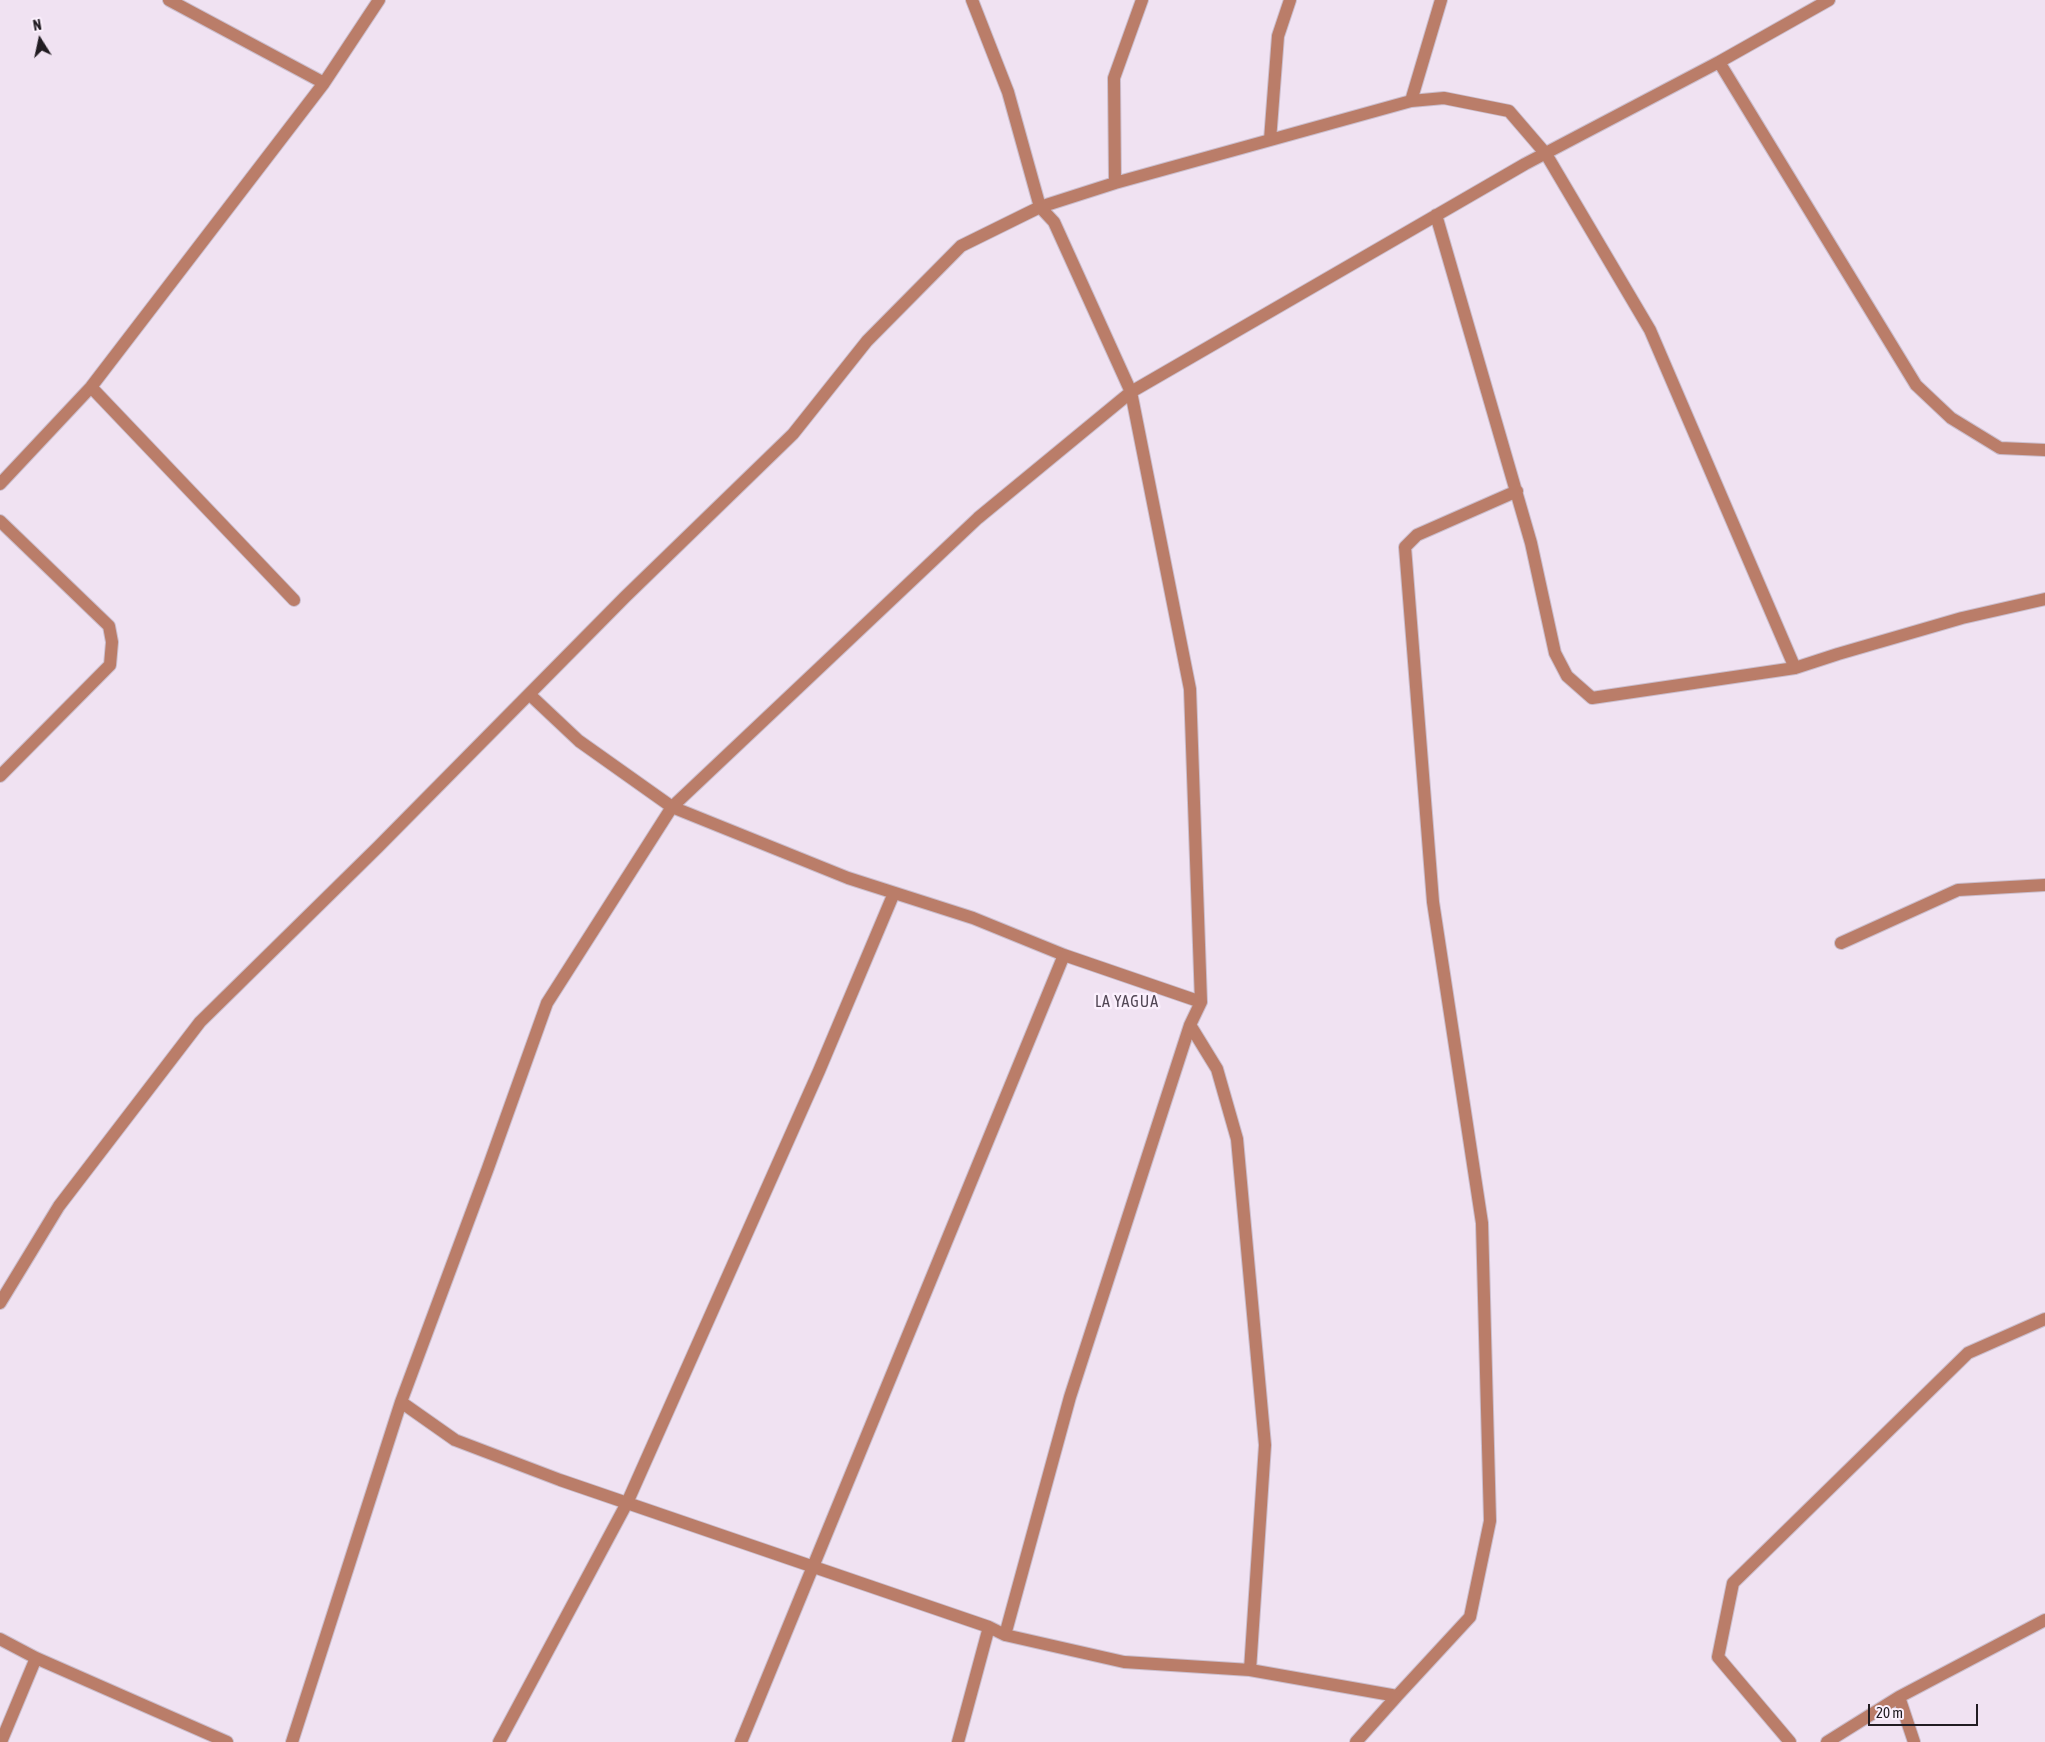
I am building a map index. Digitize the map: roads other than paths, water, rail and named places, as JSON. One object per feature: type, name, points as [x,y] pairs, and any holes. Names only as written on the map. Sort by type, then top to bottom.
[{"type":"street","points":[[169,0],[324,83]]},
{"type":"street","points":[[0,484],[91,387],[324,83],[379,0]]},
{"type":"street","points":[[972,0],[1008,92],[1040,207],[1054,222],[1131,392],[1190,689],[1201,1002],[1190,1025],[1070,1397],[1005,1635]]},
{"type":"street","points":[[1115,182],[1114,78],[1142,0]]},
{"type":"street","points":[[1270,140],[1278,36],[1290,0]]},
{"type":"street","points":[[1411,101],[1441,0]]},
{"type":"street","points":[[292,1742],[401,1402],[547,1003],[672,806],[978,518],[1131,392],[1436,215],[1719,62],[1829,0]]},
{"type":"street","points":[[1719,62],[1916,384],[1951,418],[2000,448],[2045,450]]},
{"type":"street","points":[[0,1302],[59,1206],[200,1022],[378,847],[625,597],[793,434],[867,341],[961,246],[1040,207],[1115,182],[1411,101],[1444,98],[1509,111],[1546,154],[1650,330],[1795,668]]},
{"type":"street","points":[[1436,215],[1517,491],[1531,543],[1555,653],[1567,676],[1592,698],[1795,668],[1962,618],[2045,599]]},
{"type":"street","points":[[91,387],[294,600]]},
{"type":"street","points":[[1356,1742],[1470,1617],[1490,1521],[1482,1223],[1433,902],[1405,547],[1417,535],[1517,491]]},
{"type":"street","points":[[0,521],[109,626],[112,642],[110,665],[0,776]]},
{"type":"street","points":[[529,694],[579,741],[672,806],[848,878],[972,918],[1064,955],[1201,1002]]},
{"type":"street","points":[[1841,943],[1958,890],[2045,885]]},
{"type":"street","points":[[499,1742],[627,1503],[819,1072],[894,893]]},
{"type":"street","points":[[741,1742],[1064,955]]},
{"type":"street","points":[[1190,1025],[1217,1069],[1236,1139],[1265,1444],[1250,1670]]},
{"type":"street","points":[[1790,1742],[1718,1657],[1733,1583],[1968,1353],[2045,1319]]},
{"type":"street","points":[[401,1402],[454,1440],[560,1480],[989,1627],[1005,1635],[1124,1662],[1250,1670],[1397,1696]]},
{"type":"street","points":[[1827,1742],[1899,1698],[2045,1620]]},
{"type":"street","points":[[958,1742],[989,1627]]},
{"type":"street","points":[[0,1639],[36,1658],[227,1742]]},
{"type":"street","points":[[1,1742],[36,1658]]},
{"type":"street","points":[[1899,1698],[1914,1742]]},
{"type":"district","name":"LA YAGUA","points":[[1127,1002]]}]
